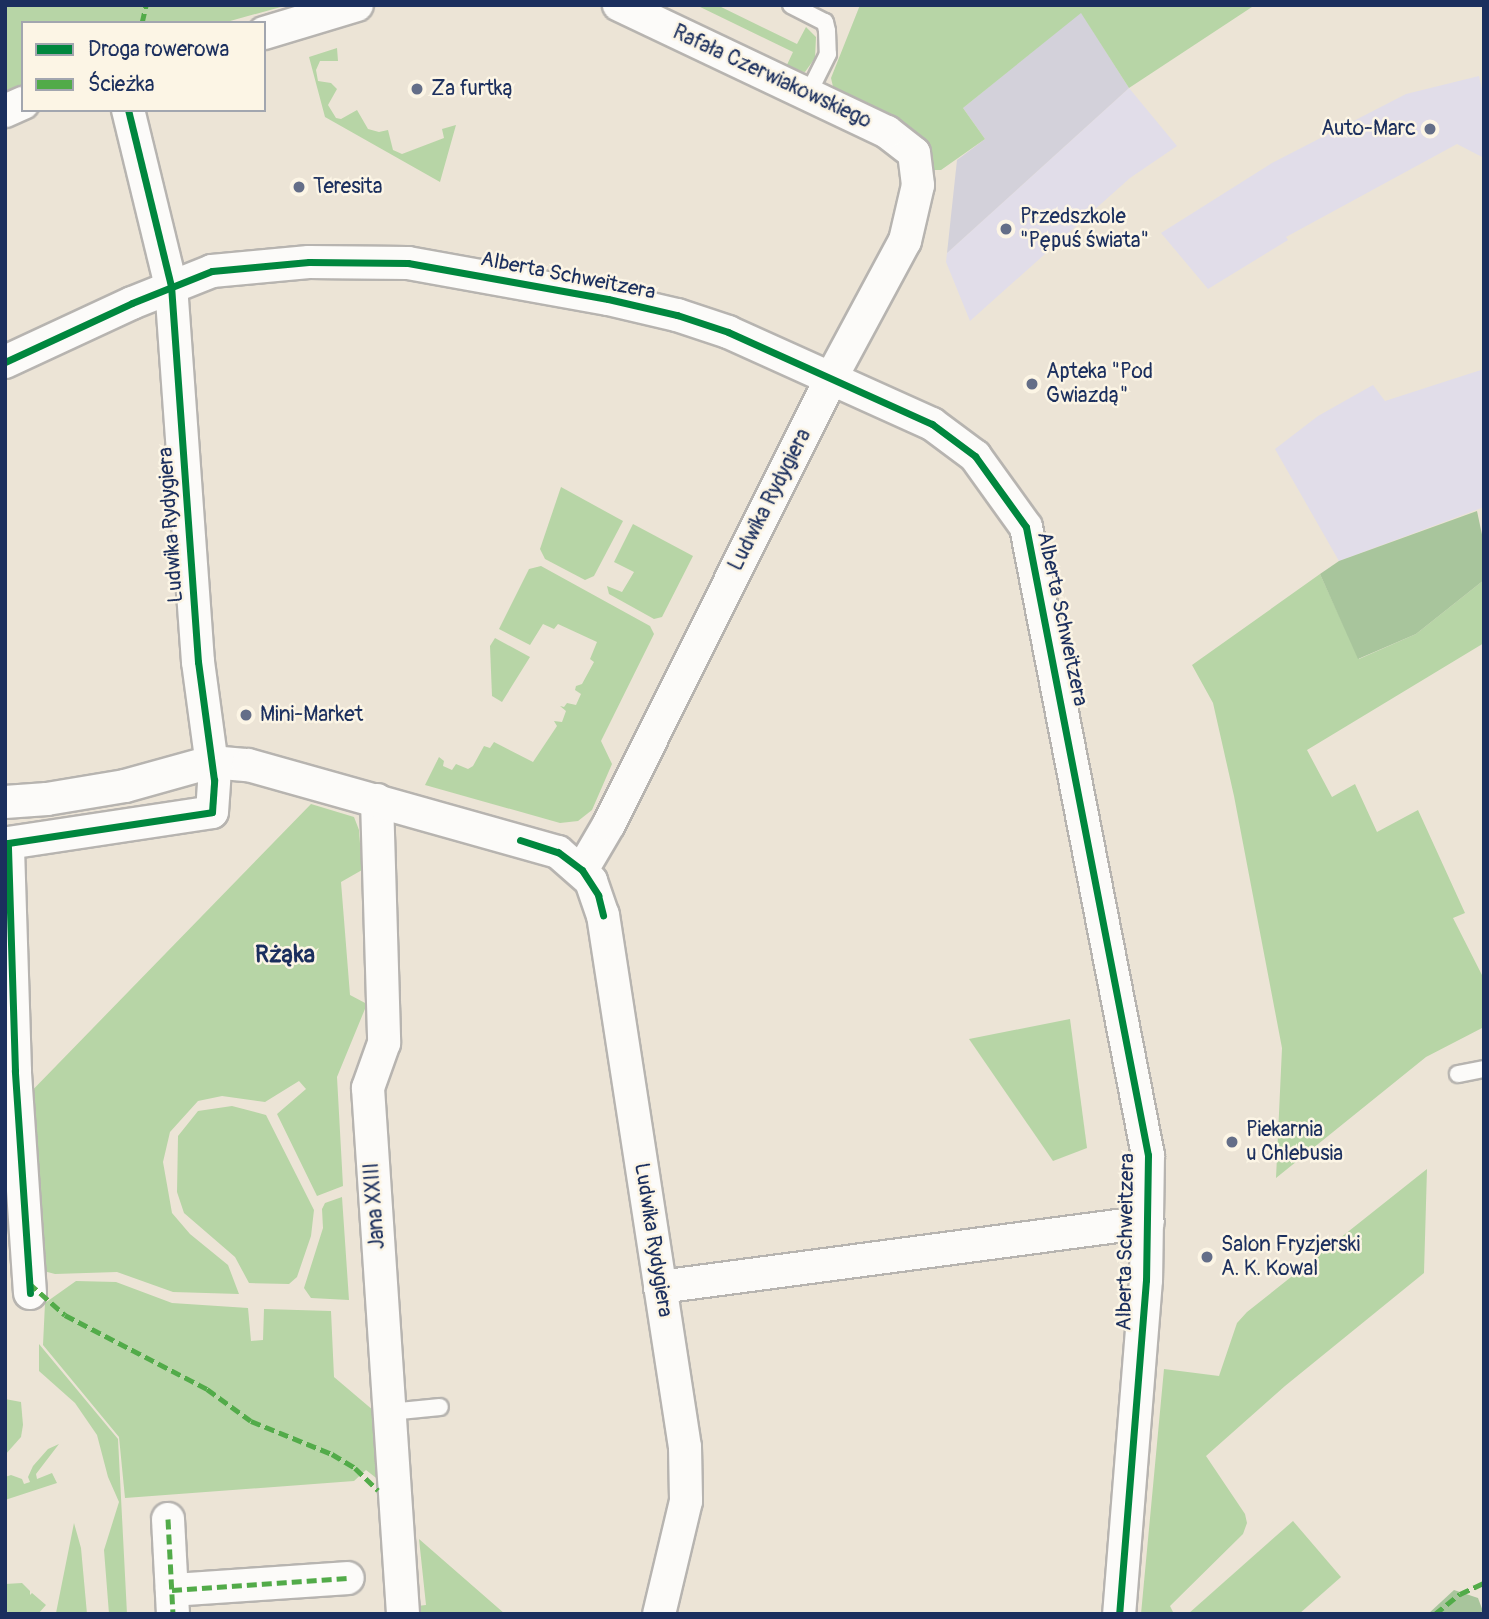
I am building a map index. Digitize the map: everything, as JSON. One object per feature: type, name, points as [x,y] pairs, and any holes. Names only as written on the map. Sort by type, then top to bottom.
[{"type":"street","points":[[266,32],[357,5]]},
{"type":"street","name":"Rafała Czerwiakowskiego","points":[[619,5],[809,92],[887,132]]},
{"type":"street","points":[[5,111],[21,104]]},
{"type":"street","name":"Ludwika Rydygiera","points":[[128,112],[171,286],[198,662],[211,762]]},
{"type":"street","name":"Ludwika Rydygiera","points":[[582,870],[609,824],[830,380],[905,241],[918,185],[914,153],[887,132]]},
{"type":"street","name":"Alberta Schweitzera","points":[[5,362],[171,286],[212,271],[309,262],[408,263],[677,315],[766,348],[830,380],[932,424],[975,456],[1026,527],[1148,1155],[1146,1280],[1119,1614]]},
{"type":"street","points":[[30,1293],[15,1071],[8,843],[212,812],[211,762]]},
{"type":"street","name":"Ludwika Rydygiera","points":[[5,802],[47,799],[125,786],[211,762],[248,765],[558,852],[582,870],[595,888],[603,915],[688,1477],[682,1527],[659,1614]]},
{"type":"street","name":"Jana XXIII","points":[[377,800],[384,1043],[368,1088],[403,1614]]},
{"type":"street","points":[[660,1287],[1148,1222]]},
{"type":"street","points":[[168,1519],[172,1602],[348,1578]]},
{"type":"lane","points":[[791,5],[825,22],[827,31],[828,54],[809,92]]},
{"type":"lane","points":[[1458,1074],[1484,1069]]},
{"type":"lane","points":[[390,1412],[440,1407]]},
{"type":"shaded area","points":[[1081,12],[1129,88],[947,253],[957,160],[985,139],[963,108]]},
{"type":"shaded area","points":[[1479,76],[1484,99],[1484,158],[1457,144],[1286,237],[1288,240],[1208,289],[1161,233],[1272,163],[1406,94]]},
{"type":"shaded area","points":[[1129,88],[1177,146],[1130,178],[970,321],[946,262],[947,253]]},
{"type":"shaded area","points":[[1484,369],[1484,507],[1339,561],[1275,449],[1318,416],[1373,385],[1385,401]]},
{"type":"green space","points":[[5,5],[288,5],[230,21],[21,21],[21,89],[5,95]]},
{"type":"green space","points":[[696,5],[717,5],[797,44],[806,27],[816,37],[815,58],[805,72],[785,69],[793,52]]},
{"type":"green space","points":[[860,5],[1255,5],[1129,88],[1081,13],[963,108],[985,139],[941,170],[930,170],[834,91],[831,78]]},
{"type":"green space","points":[[337,48],[338,61],[320,61],[316,70],[318,81],[331,83],[337,89],[328,105],[336,118],[341,119],[357,110],[368,129],[379,132],[388,130],[393,150],[402,154],[444,138],[442,129],[456,125],[440,182],[325,117],[309,57]]},
{"type":"green space","points":[[561,487],[623,521],[594,576],[585,580],[545,559],[540,549]]},
{"type":"green space","points":[[1477,511],[1484,544],[1484,580],[1416,634],[1358,659],[1320,574],[1339,561]]},
{"type":"green space","points":[[633,524],[693,556],[662,617],[654,619],[609,594],[607,586],[622,592],[634,572],[614,562]]},
{"type":"green space","points":[[541,566],[650,626],[654,634],[601,741],[612,764],[592,810],[578,821],[560,823],[425,785],[439,757],[444,761],[443,766],[452,770],[456,764],[468,769],[473,766],[484,746],[490,748],[494,742],[533,762],[557,726],[554,721],[562,722],[566,711],[560,706],[564,707],[567,703],[576,705],[581,694],[575,690],[576,686],[582,684],[594,662],[590,659],[597,642],[558,624],[554,629],[543,624],[530,645],[499,629],[529,569]]},
{"type":"green space","points":[[1320,574],[1359,659],[1416,634],[1484,580],[1484,643],[1307,750],[1332,797],[1355,784],[1377,832],[1418,810],[1465,913],[1453,918],[1484,979],[1484,1027],[1426,1057],[1276,1178],[1282,1048],[1234,796],[1213,703],[1192,665]]},
{"type":"green space","points":[[495,638],[530,657],[502,702],[492,696],[490,646]]},
{"type":"green space","points":[[311,804],[354,817],[359,830],[362,870],[341,882],[350,995],[367,1004],[337,1077],[343,1186],[317,1196],[277,1114],[306,1089],[299,1081],[265,1102],[222,1096],[198,1101],[170,1132],[163,1162],[172,1213],[190,1234],[228,1265],[239,1294],[173,1292],[117,1272],[55,1274],[36,1269],[20,1103]]},
{"type":"green space","points":[[1070,1019],[1087,1148],[1053,1161],[969,1039]]},
{"type":"green space","points":[[232,1106],[266,1115],[314,1210],[311,1236],[297,1277],[289,1284],[249,1283],[235,1257],[184,1213],[177,1192],[178,1136],[198,1111]]},
{"type":"green space","points":[[1427,1169],[1424,1273],[1285,1386],[1206,1456],[1245,1514],[1247,1523],[1243,1534],[1170,1606],[1174,1614],[1141,1614],[1164,1369],[1219,1376],[1237,1323],[1247,1312]]},
{"type":"green space","points":[[342,1197],[349,1300],[311,1298],[304,1288],[323,1228],[322,1209],[325,1203]]},
{"type":"green space","points":[[76,1281],[116,1282],[172,1303],[248,1308],[251,1341],[263,1340],[264,1309],[331,1311],[334,1377],[374,1411],[380,1481],[366,1470],[354,1481],[125,1498],[119,1437],[43,1345],[45,1303]]},
{"type":"green space","points":[[39,1344],[118,1439],[127,1614],[109,1614],[104,1550],[119,1502],[108,1477],[97,1435],[75,1403],[39,1371]]},
{"type":"green space","points":[[5,1399],[21,1402],[23,1425],[21,1437],[5,1455]]},
{"type":"green space","points":[[59,1444],[36,1474],[37,1479],[52,1473],[57,1483],[5,1500],[5,1477],[11,1475],[22,1479],[24,1484],[30,1482],[28,1477],[33,1466],[48,1449]]},
{"type":"green space","points":[[1293,1521],[1341,1577],[1299,1614],[1188,1614]]},
{"type":"green space","points":[[74,1523],[81,1548],[87,1614],[53,1614],[56,1613]]},
{"type":"green space","points":[[419,1539],[505,1614],[418,1614],[417,1606],[426,1605]]},
{"type":"green space","points":[[22,1583],[30,1591],[30,1595],[32,1593],[46,1605],[38,1614],[5,1613],[5,1584]]},
{"type":"green space","points":[[1454,1590],[1478,1598],[1484,1614],[1428,1614]]},
{"type":"marked path","points":[[142,21],[146,5]]},
{"type":"marked path","points":[[29,1283],[65,1315],[207,1389],[251,1421],[332,1454],[355,1468],[378,1490]]},
{"type":"marked path","points":[[168,1519],[173,1614]]},
{"type":"marked path","points":[[172,1590],[348,1578]]},
{"type":"marked path","points":[[1435,1614],[1460,1594],[1484,1583]]},
{"type":"cycle path","points":[[30,1293],[15,1071],[8,843],[212,812],[214,780],[198,662],[171,286],[128,112]]},
{"type":"cycle path","points":[[5,362],[132,303],[212,271],[309,262],[408,263],[608,299],[677,315],[728,332],[932,424],[975,456],[1026,527],[1148,1155],[1146,1280],[1119,1614]]},
{"type":"cycle path","points":[[520,840],[558,852],[582,870],[598,895],[603,915]]},
{"type":"place","name":"Za furtką","points":[[417,89]]},
{"type":"place","name":"Auto-Marc","points":[[1430,129]]},
{"type":"place","name":"Teresita","points":[[299,187]]},
{"type":"place","name":"Przedszkole \"Pępuś świata\"","points":[[1006,229]]},
{"type":"place","name":"Apteka \"Pod Gwiazdą\"","points":[[1032,384]]},
{"type":"place","name":"Mini-Market","points":[[246,715]]},
{"type":"place","name":"Piekarnia u Chlebusia","points":[[1232,1142]]},
{"type":"place","name":"Salon Fryzjerski A. K. Kowal","points":[[1207,1257]]},
{"type":"district","name":"Rżąka","points":[[285,955]]}]
